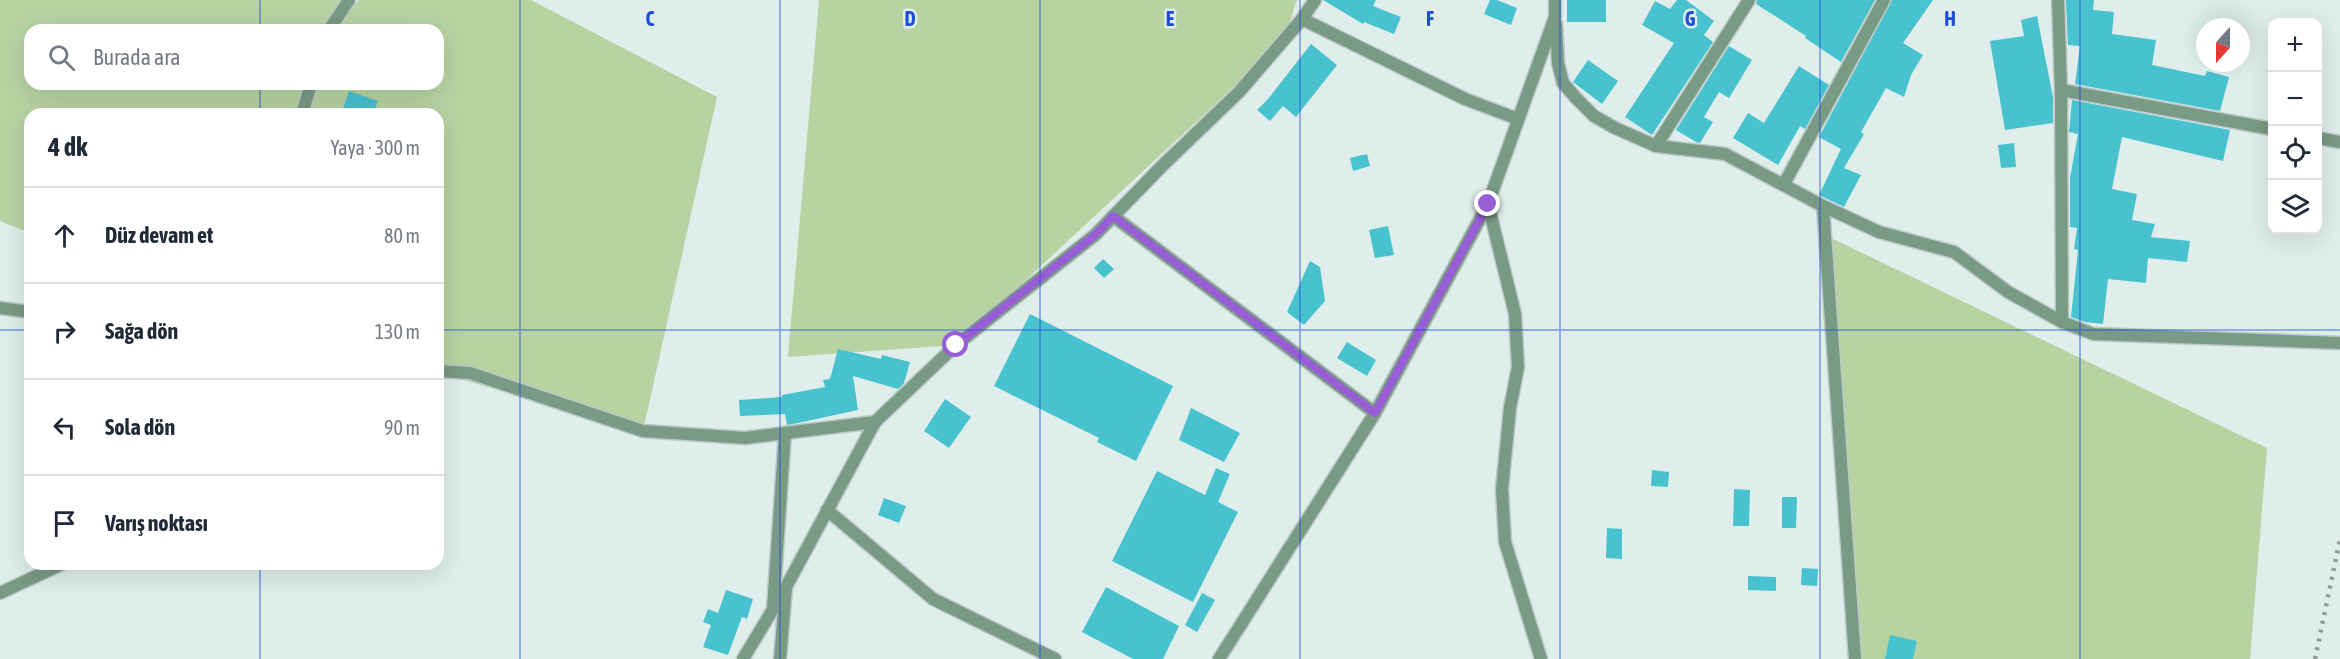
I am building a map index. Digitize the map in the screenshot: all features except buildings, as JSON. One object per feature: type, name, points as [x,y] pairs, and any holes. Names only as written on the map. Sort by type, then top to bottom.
[{"type":"street","points":[[333,24],[350,0]]},
{"type":"street","points":[[743,659],[786,587],[875,422],[956,345],[1095,235],[1239,92],[1302,19],[1315,0]]},
{"type":"street","points":[[1555,0],[1558,63],[1563,82],[1594,116],[1656,146],[1725,154],[1823,206],[1879,232],[1954,252],[2008,292],[2062,322],[2093,334],[2340,343]]},
{"type":"street","points":[[1656,146],[1749,0]]},
{"type":"street","points":[[1784,184],[1884,0]]},
{"type":"street","points":[[2058,0],[2061,90],[2062,322]]},
{"type":"street","points":[[1219,659],[1375,413],[1488,204],[1555,17]]},
{"type":"street","points":[[1302,19],[1465,99],[1518,119]]},
{"type":"street","points":[[304,108],[309,90]]},
{"type":"street","points":[[2061,90],[2268,128]]},
{"type":"street","points":[[2322,139],[2340,142]]},
{"type":"street","points":[[1488,204],[1515,314],[1518,367],[1510,408],[1502,489],[1505,542],[1541,659]]},
{"type":"street","points":[[1823,206],[1856,659]]},
{"type":"street","points":[[1113,216],[1375,413]]},
{"type":"street","points":[[0,308],[24,311]]},
{"type":"street","points":[[444,371],[470,373],[643,431],[745,438],[875,422]]},
{"type":"street","points":[[773,609],[785,433]]},
{"type":"street","points":[[827,510],[933,599],[1055,659]]},
{"type":"street","points":[[0,593],[49,570]]},
{"type":"street","points":[[780,659],[786,587]]},
{"type":"green space","points":[[0,0],[349,0],[333,24],[24,24],[24,90],[306,90],[300,108],[24,108],[24,231],[0,221]]},
{"type":"green space","points":[[359,0],[531,0],[717,97],[643,431],[444,375],[444,108],[302,108],[308,90],[444,90],[444,24],[337,24]]},
{"type":"green space","points":[[819,0],[1297,0],[1284,40],[956,345],[788,357]]},
{"type":"green space","points":[[1825,235],[2267,448],[2250,659],[1861,659]]},
{"type":"railway","points":[[2315,659],[2340,539]]},
{"type":"route","points":[[956,345],[1095,235],[1113,216],[1375,413],[1488,204]]}]
